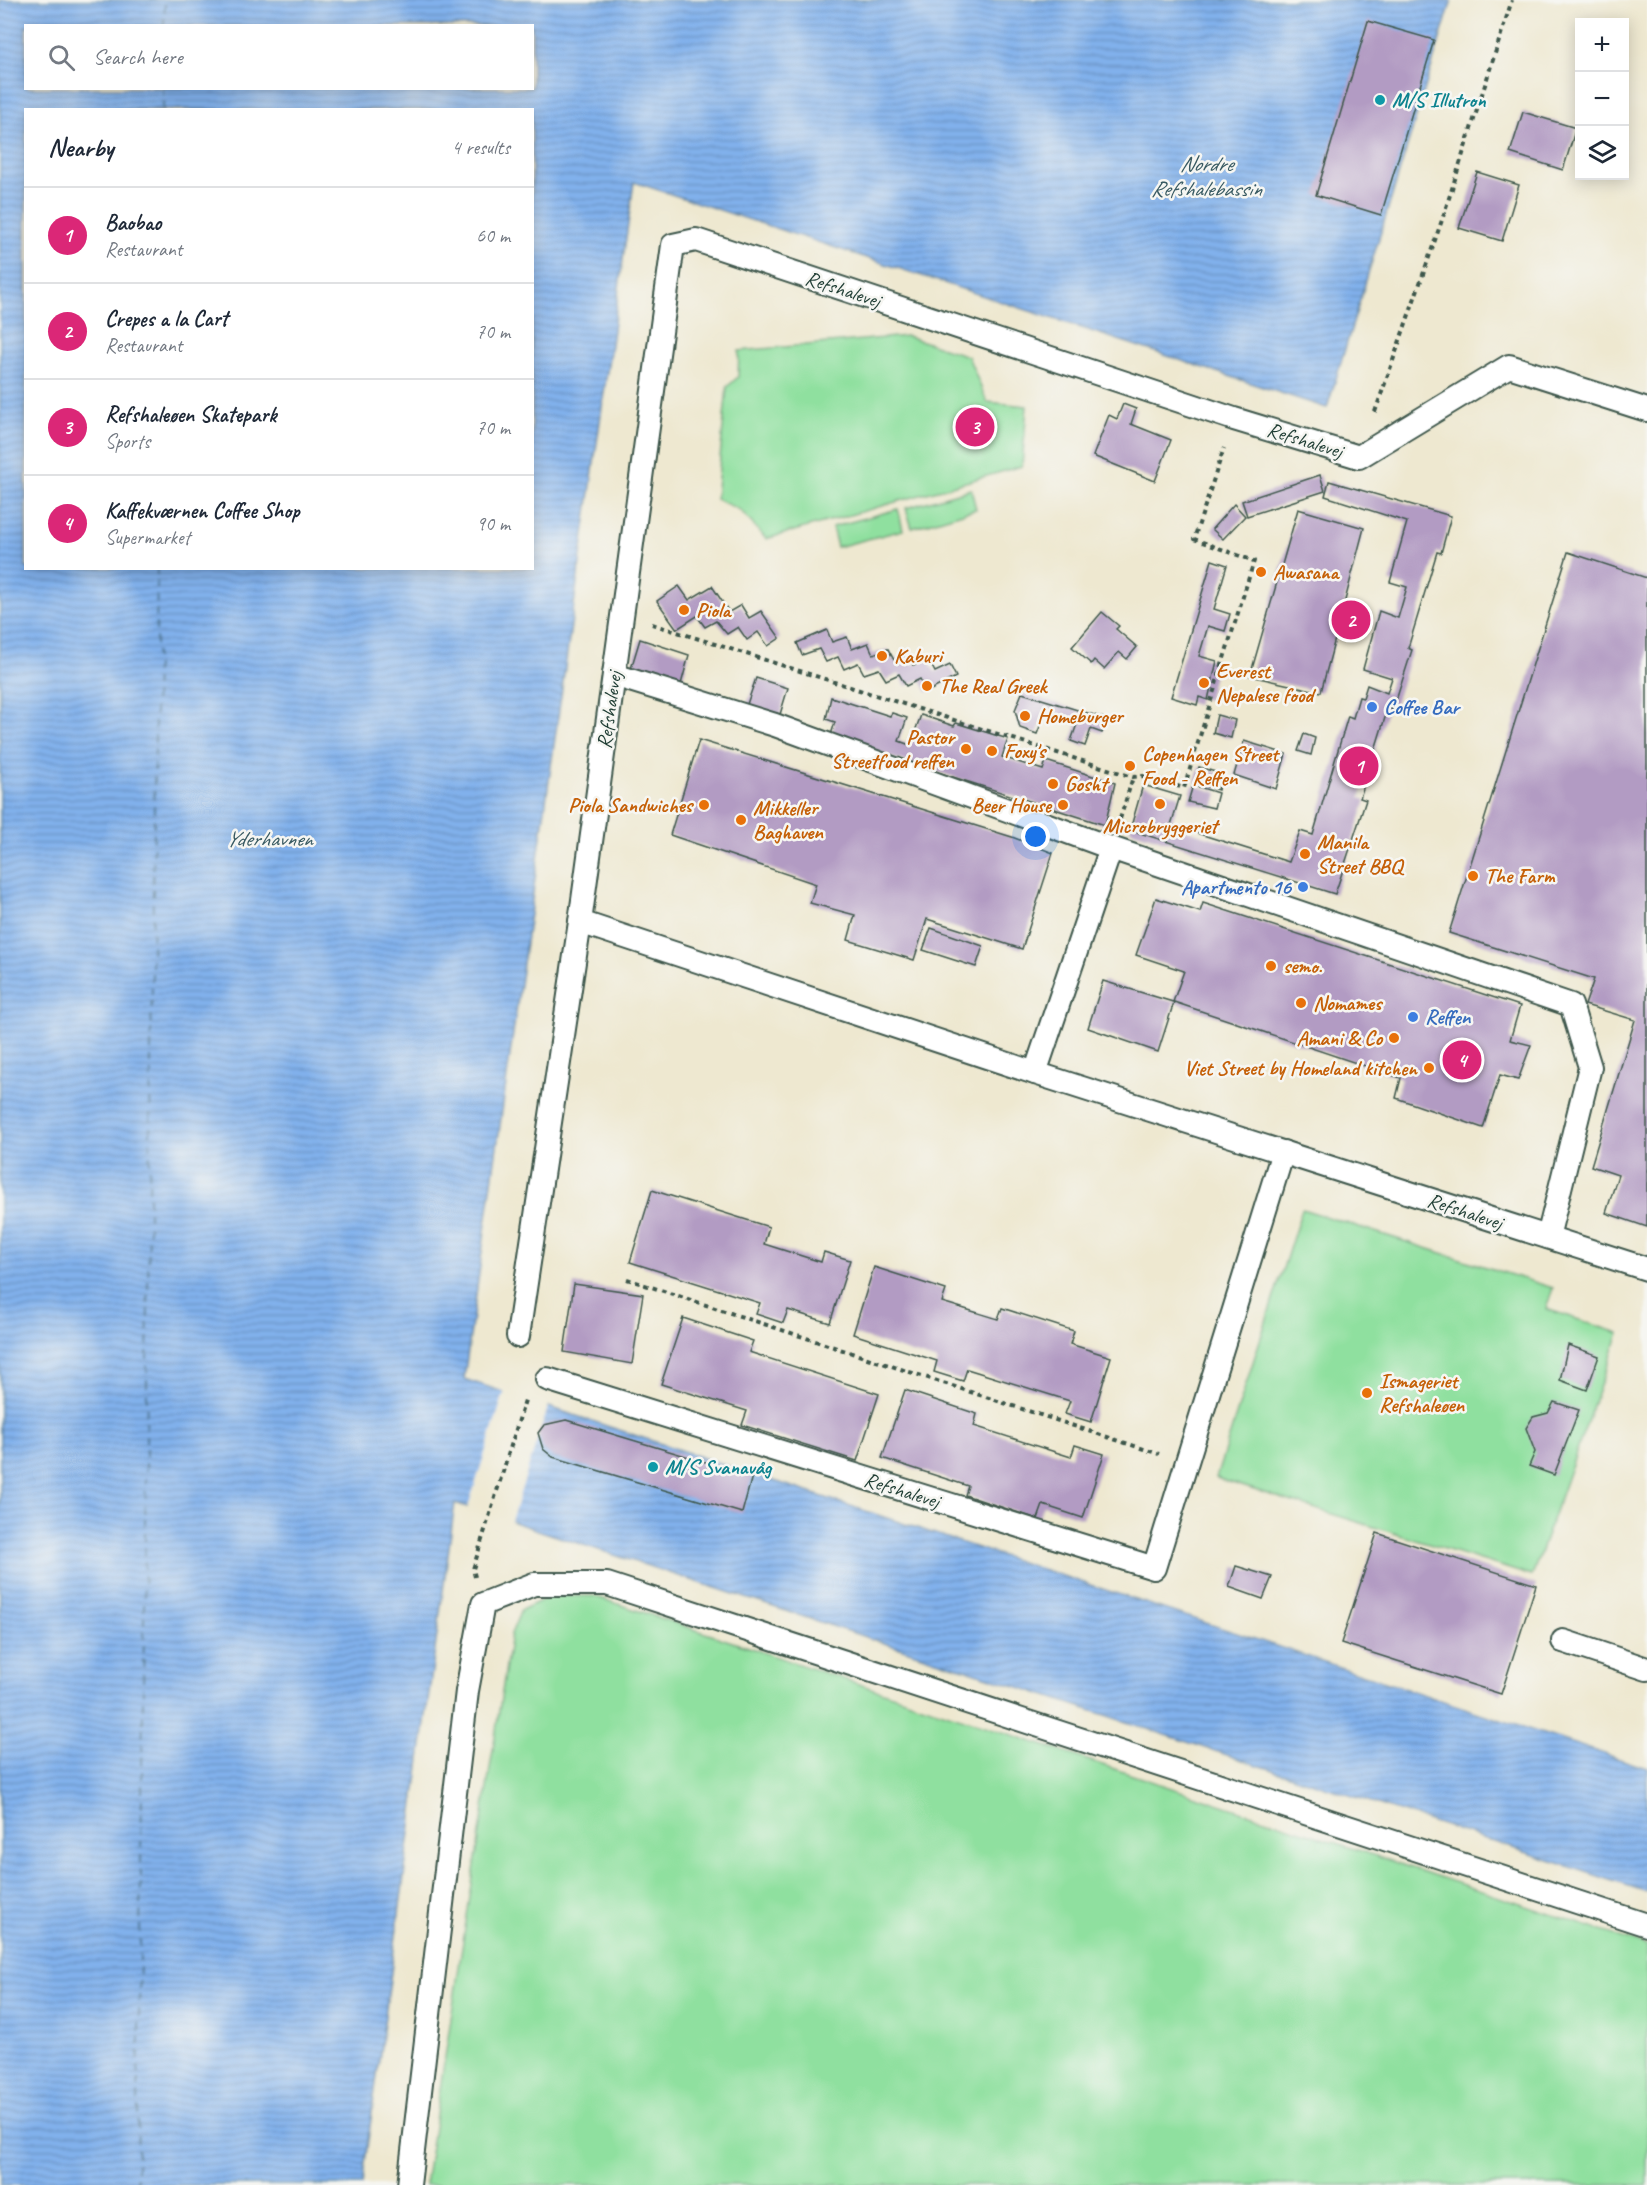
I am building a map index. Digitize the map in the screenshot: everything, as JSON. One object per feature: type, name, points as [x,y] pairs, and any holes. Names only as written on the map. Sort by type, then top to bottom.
[{"type":"lane","name":"Refshalevej","points":[[518,1336],[580,922],[673,245],[696,240],[1234,419],[1359,457],[1509,366],[1647,410]]},
{"type":"lane","points":[[614,675],[775,725],[1111,848],[1571,1005],[1590,1067],[1548,1237]]},
{"type":"lane","points":[[1035,1073],[1111,848]]},
{"type":"lane","name":"Refshalevej","points":[[580,922],[1035,1073],[1647,1269]]},
{"type":"lane","name":"Refshalevej","points":[[538,1384],[1154,1568],[1283,1152]]},
{"type":"lane","points":[[409,2185],[466,1702],[483,1604],[534,1584],[608,1584],[1647,1925]]},
{"type":"lane","points":[[1563,1641],[1647,1669]]},
{"type":"path","points":[[1359,457],[1442,220],[1512,0]]},
{"type":"path","points":[[622,614],[1133,777],[1143,776],[1184,788],[1254,561],[1194,539],[1234,419]]},
{"type":"path","points":[[1111,848],[1133,777]]},
{"type":"path","points":[[627,1279],[1186,1463]]},
{"type":"path","points":[[473,1569],[538,1384]]},
{"type":"green space","points":[[907,336],[968,356],[987,402],[1027,406],[1022,466],[766,539],[740,510],[716,499],[727,387],[738,377],[739,351]]},
{"type":"green space","points":[[971,489],[976,509],[912,528],[906,508]]},
{"type":"green space","points":[[898,509],[903,530],[837,547],[832,527]]},
{"type":"green space","points":[[1302,1209],[1553,1288],[1546,1309],[1619,1333],[1532,1576],[1216,1478]]},
{"type":"green space","points":[[551,1596],[594,1596],[1647,1946],[1647,2185],[425,2185],[511,1634],[521,1610]]},
{"type":"water","name":"Yderhavnen","points":[[0,0],[1452,0],[1327,408],[634,182],[464,1379],[1647,1768],[1647,1892],[455,1503],[362,2185],[0,2185]]},
{"type":"pier","points":[[505,1390],[549,1404],[510,1524],[467,1510]]},
{"type":"building","name":"M/S Illutron","points":[[1368,21],[1434,40],[1381,215],[1316,195]]},
{"type":"building","points":[[1523,112],[1575,128],[1563,170],[1510,153]]},
{"type":"building","points":[[1477,172],[1519,185],[1502,241],[1459,228]]},
{"type":"building","points":[[1123,404],[1136,409],[1131,424],[1171,440],[1155,481],[1093,456],[1109,415],[1117,419]]},
{"type":"building","points":[[1320,475],[1325,491],[1247,516],[1242,501]]},
{"type":"building","points":[[1329,481],[1451,516],[1441,553],[1437,552],[1408,648],[1412,650],[1393,710],[1388,708],[1360,798],[1366,800],[1335,894],[1130,830],[1143,785],[1180,796],[1171,825],[1289,862],[1300,831],[1313,835],[1348,716],[1353,718],[1359,697],[1363,698],[1367,685],[1387,693],[1392,678],[1363,669],[1379,611],[1398,618],[1407,587],[1390,582],[1407,522],[1325,496]]},
{"type":"building","points":[[1234,504],[1245,516],[1223,539],[1212,529]]},
{"type":"building","points":[[1298,509],[1364,528],[1321,692],[1250,676]]},
{"type":"building","points":[[1568,552],[1647,578],[1647,1227],[1606,1213],[1618,1175],[1591,1166],[1635,1020],[1585,1005],[1594,979],[1449,933]]},
{"type":"building","points":[[1212,560],[1227,565],[1214,609],[1230,614],[1225,631],[1208,626],[1199,656],[1217,661],[1208,700],[1199,697],[1197,705],[1171,697]]},
{"type":"building","points":[[679,586],[689,600],[712,586],[729,612],[741,605],[749,618],[761,611],[780,638],[768,646],[758,632],[747,640],[738,627],[727,634],[716,621],[705,627],[697,616],[677,629],[657,601]]},
{"type":"building","points":[[1102,612],[1119,626],[1116,629],[1137,647],[1127,659],[1119,652],[1104,669],[1094,660],[1091,664],[1072,647]]},
{"type":"building","points":[[827,630],[832,642],[847,637],[852,649],[868,643],[873,654],[888,649],[894,660],[908,654],[913,665],[928,659],[935,672],[950,665],[956,677],[927,692],[920,679],[906,686],[899,674],[886,680],[879,669],[864,674],[858,663],[844,669],[838,657],[826,662],[819,649],[802,655],[797,643]]},
{"type":"building","points":[[640,639],[689,655],[680,688],[630,672]]},
{"type":"building","points":[[756,678],[788,688],[778,721],[745,710]]},
{"type":"building","points":[[1022,693],[1107,719],[1102,733],[1091,729],[1085,746],[1071,741],[1077,724],[1045,714],[1037,734],[1020,728],[1015,710]]},
{"type":"building","points":[[831,697],[890,716],[892,713],[907,718],[899,741],[910,745],[921,715],[954,726],[956,723],[1008,739],[1002,757],[1043,770],[1046,761],[1115,783],[1105,825],[830,738],[835,722],[826,719]]},
{"type":"building","points":[[1217,715],[1235,720],[1231,738],[1213,733]]},
{"type":"building","points":[[1304,734],[1315,738],[1311,755],[1298,751]]},
{"type":"building","points":[[699,740],[1012,837],[1053,853],[1022,949],[927,919],[914,960],[848,940],[855,915],[810,903],[816,884],[670,835]]},
{"type":"building","points":[[1244,741],[1286,754],[1276,789],[1234,775]]},
{"type":"building","points":[[1199,767],[1222,774],[1218,790],[1195,782]]},
{"type":"building","points":[[1193,785],[1218,793],[1214,808],[1188,802]]},
{"type":"building","points":[[1156,898],[1200,912],[1203,903],[1520,1006],[1510,1040],[1531,1045],[1518,1080],[1500,1075],[1483,1128],[1396,1098],[1401,1078],[1174,1002],[1158,1052],[1088,1028],[1103,981],[1173,1002],[1184,971],[1136,955]]},
{"type":"building","points":[[931,928],[983,946],[976,967],[923,950]]},
{"type":"building","points":[[652,1190],[769,1227],[764,1244],[821,1262],[824,1252],[850,1260],[830,1323],[788,1310],[783,1323],[756,1314],[760,1303],[630,1262]]},
{"type":"building","points":[[874,1267],[946,1290],[942,1302],[998,1319],[1002,1308],[1074,1331],[1070,1344],[1111,1357],[1091,1422],[1065,1414],[1070,1401],[967,1369],[963,1381],[934,1372],[937,1361],[853,1334]]},
{"type":"building","points":[[574,1284],[643,1294],[632,1364],[564,1352]]},
{"type":"building","points":[[683,1318],[753,1341],[749,1352],[879,1394],[857,1461],[742,1425],[747,1411],[661,1384]]},
{"type":"building","points":[[1568,1345],[1599,1356],[1587,1390],[1560,1380]]},
{"type":"building","points":[[905,1390],[977,1414],[974,1426],[1071,1457],[1075,1445],[1104,1454],[1083,1518],[1043,1505],[1038,1519],[965,1495],[968,1486],[882,1458]]},
{"type":"building","points":[[1554,1402],[1579,1410],[1554,1475],[1529,1466],[1535,1452],[1526,1428],[1533,1417],[1548,1413]]},
{"type":"building","name":"M/S Svanavåg","points":[[566,1420],[752,1476],[742,1513],[553,1457],[543,1449],[538,1433],[544,1425]]},
{"type":"building","points":[[1377,1533],[1536,1585],[1501,1694],[1341,1643]]},
{"type":"building","points":[[1236,1566],[1272,1577],[1263,1599],[1229,1587]]},
{"type":"ferry route","points":[[164,24],[165,0]]},
{"type":"ferry route","points":[[163,90],[163,108]]},
{"type":"ferry route","points":[[137,2185],[157,570]]},
{"type":"place","name":"M/S Illutron","points":[[1380,100]]},
{"type":"place","name":"Refshaleøen Skatepark","points":[[975,427]]},
{"type":"place","name":"Awasana","points":[[1261,572]]},
{"type":"place","name":"Piola","points":[[684,610]]},
{"type":"place","name":"Crepes a la Cart","points":[[1351,620]]},
{"type":"place","name":"Kaburi","points":[[882,656]]},
{"type":"place","name":"Everest Nepalese food","points":[[1204,683]]},
{"type":"place","name":"The Real Greek","points":[[927,686]]},
{"type":"place","name":"Coffee Bar","points":[[1372,707]]},
{"type":"place","name":"Homeburger","points":[[1025,716]]},
{"type":"place","name":"Pastor Streetfood reffen","points":[[966,749]]},
{"type":"place","name":"Foxy's","points":[[992,751]]},
{"type":"place","name":"Copenhagen Street Food - Reffen","points":[[1130,766]]},
{"type":"place","name":"Baobao","points":[[1359,766]]},
{"type":"place","name":"Gosht","points":[[1053,784]]},
{"type":"place","name":"Microbryggeriet","points":[[1160,804]]},
{"type":"place","name":"Piola Sandwiches","points":[[704,805]]},
{"type":"place","name":"Beer House","points":[[1063,805]]},
{"type":"place","name":"Mikkeller Baghaven","points":[[741,820]]},
{"type":"place","name":"Manila Street BBQ","points":[[1305,854]]},
{"type":"place","name":"The Farm","points":[[1473,876]]},
{"type":"place","name":"Apartmento 16","points":[[1303,887]]},
{"type":"place","name":"semo.","points":[[1271,966]]},
{"type":"place","name":"Nomames","points":[[1301,1003]]},
{"type":"place","name":"Reffen","points":[[1413,1017]]},
{"type":"place","name":"Amani & Co","points":[[1394,1038]]},
{"type":"place","name":"Kaffekværnen Coffee Shop","points":[[1462,1060]]},
{"type":"place","name":"Viet Street by Homeland kitchen","points":[[1429,1068]]},
{"type":"place","name":"Ismageriet Refshaleøen","points":[[1367,1393]]},
{"type":"place","name":"M/S Svanavåg","points":[[653,1467]]},
{"type":"water label","name":"Nordre Refshalebassin","points":[[1206,176]]}]
